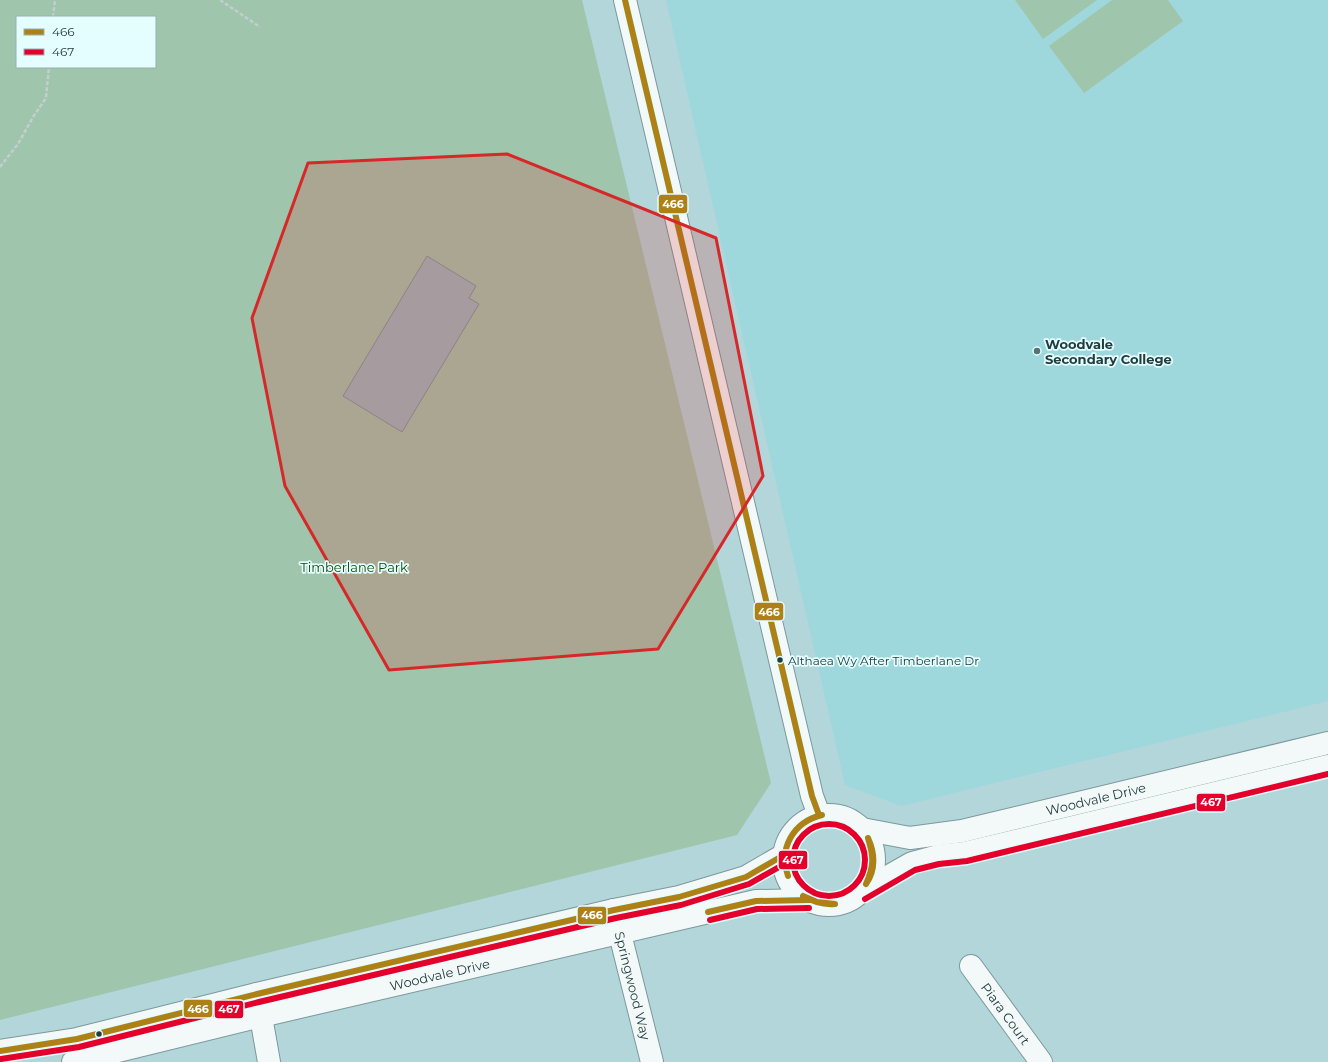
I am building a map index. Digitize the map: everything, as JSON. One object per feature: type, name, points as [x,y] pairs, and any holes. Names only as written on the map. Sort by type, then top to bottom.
[{"type":"street","points":[[624,0],[812,796],[819,816]]},
{"type":"street","name":"Woodvale Drive","points":[[862,829],[910,838],[962,831],[1328,743]]},
{"type":"street","name":"Woodvale Drive","points":[[861,892],[912,863],[919,861],[938,856],[965,853],[1328,766]]},
{"type":"street","points":[[830,815],[842,817],[853,822],[862,829],[870,840],[873,854],[873,868],[869,881],[861,892],[849,900],[836,904],[822,904],[809,900],[798,892],[790,881],[785,869],[784,855],[788,841],[795,830],[806,821],[819,816],[830,815]]},
{"type":"street","name":"Woodvale Drive","points":[[0,1051],[77,1039],[257,994],[614,910],[679,897],[746,877],[784,855]]},
{"type":"street","name":"Woodvale Drive","points":[[73,1062],[261,1016],[756,901],[809,900]]},
{"type":"street","name":"Springwood Way","points":[[614,910],[652,1062]]},
{"type":"street","name":"Piara Court","points":[[971,966],[1041,1062]]},
{"type":"street","points":[[257,994],[269,1062]]},
{"type":"path","points":[[53,16],[55,0]]},
{"type":"path","points":[[220,0],[260,27]]},
{"type":"path","points":[[0,167],[18,144],[33,117],[46,98],[49,68]]},
{"type":"highlighted area","points":[[507,154],[716,238],[763,476],[658,649],[389,670],[285,486],[252,318],[308,163]]},
{"type":"shaded area","name":"Woodvale Secondary College","points":[[666,0],[1328,0],[1328,701],[901,806],[845,785]]},
{"type":"green space","name":"Timberlane Park","points":[[0,0],[582,0],[771,783],[737,835],[0,1020]]},
{"type":"green space","points":[[1015,0],[1097,0],[1043,39]]},
{"type":"green space","points":[[1112,0],[1168,0],[1183,21],[1084,93],[1049,46]]},
{"type":"building","points":[[427,256],[476,286],[469,298],[479,304],[402,432],[343,396]]},
{"type":"transit line","name":"466","points":[[625,0],[812,796],[819,815]]},
{"type":"transit line","name":"467","points":[[865,899],[915,870],[939,864],[967,861],[1328,774]]},
{"type":"transit line","name":"466","points":[[788,876],[785,866],[785,856],[790,838],[803,824],[822,815]]},
{"type":"transit line","name":"467","points":[[829,824],[849,830],[859,840],[865,860],[859,880],[849,890],[829,896],[809,890],[799,880],[793,860],[799,840],[809,830],[829,824]]},
{"type":"transit line","name":"466","points":[[866,884],[872,867],[872,856],[868,838]]},
{"type":"transit line","name":"466","points":[[866,884],[872,873],[873,867],[873,855],[868,838]]},
{"type":"transit line","name":"466","points":[[0,1051],[77,1039],[257,994],[614,910],[679,897],[746,877],[784,855]]},
{"type":"transit line","name":"467","points":[[1,1059],[79,1047],[259,1002],[616,918],[681,905],[749,884],[788,862]]},
{"type":"transit line","name":"466","points":[[803,896],[817,902],[835,904]]},
{"type":"transit line","name":"466","points":[[803,896],[818,903],[835,904]]},
{"type":"transit line","name":"466","points":[[708,912],[756,901],[809,900]]},
{"type":"transit line","name":"467","points":[[710,920],[757,909],[809,908]]},
{"type":"place","name":"Woodvale Secondary College","points":[[1037,351]]},
{"type":"place","name":"Althaea Wy After Timberlane Dr","points":[[780,660]]}]
